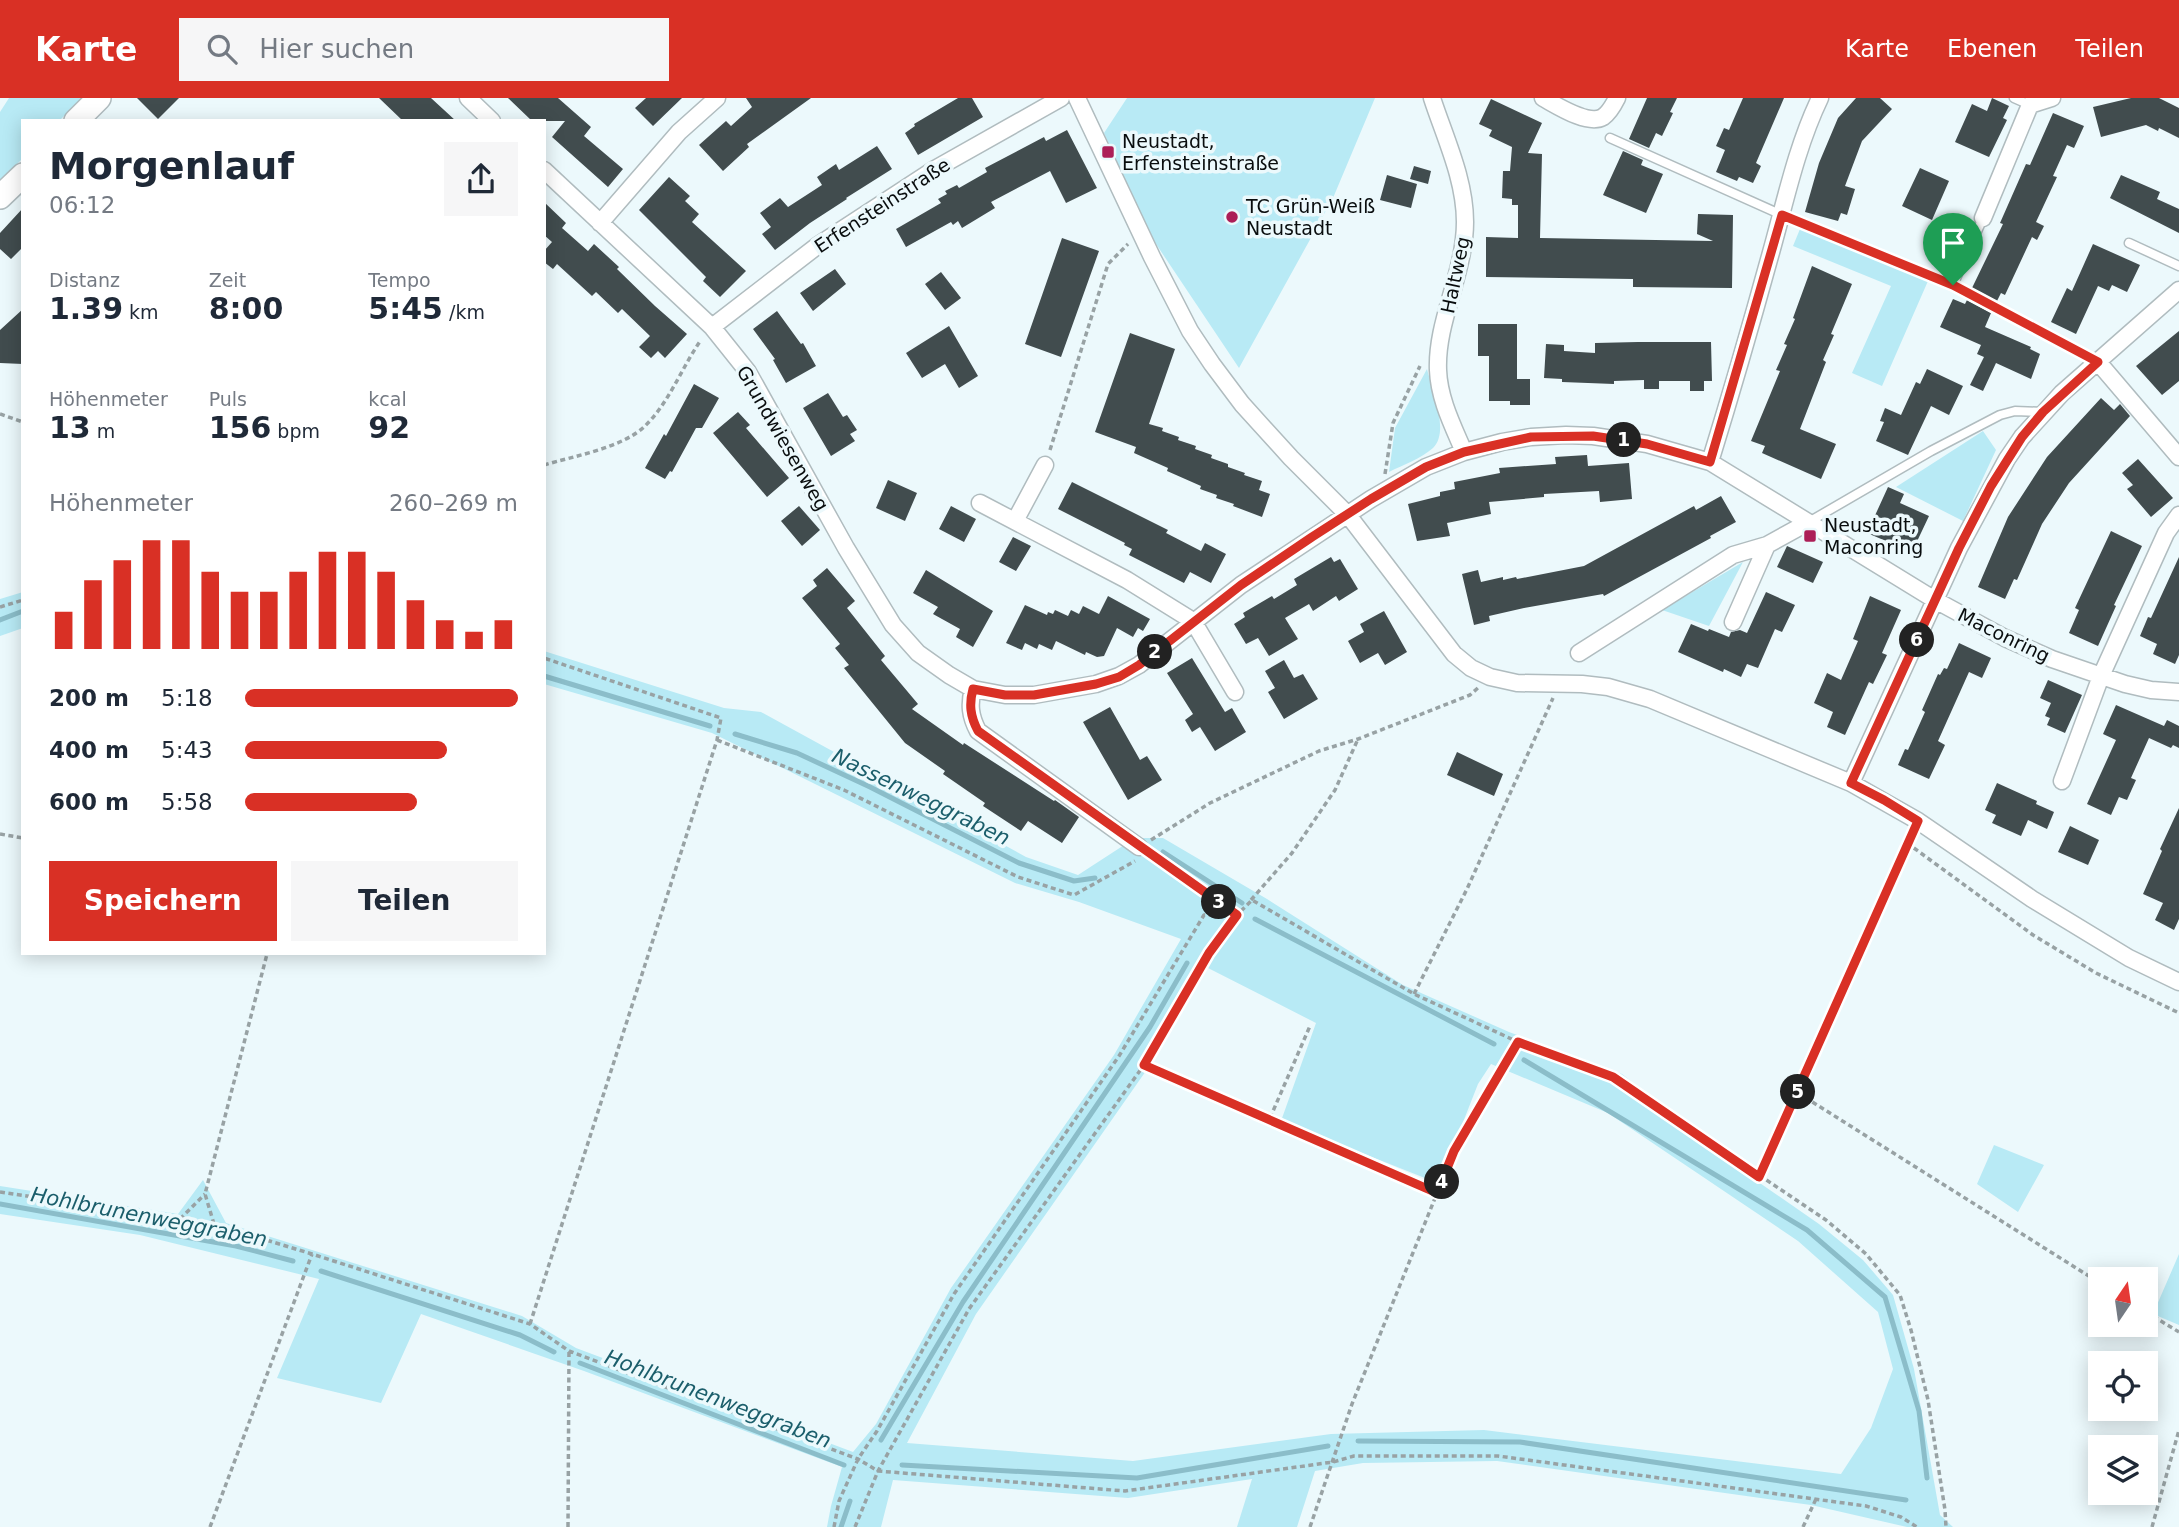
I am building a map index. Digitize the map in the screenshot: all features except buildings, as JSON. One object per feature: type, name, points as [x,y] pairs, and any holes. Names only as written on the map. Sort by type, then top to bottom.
[{"type":"street","points":[[78,119],[99,98]]},
{"type":"street","points":[[468,98],[490,119]]},
{"type":"street","points":[[600,223],[680,132],[718,98]]},
{"type":"street","name":"Erfensteinstraße","points":[[712,327],[790,266],[851,224],[935,169],[1061,98]]},
{"type":"street","points":[[1077,98],[1139,233],[1190,331],[1212,364],[1251,413],[1348,515],[1454,654],[1471,668],[1490,677],[1517,683],[1560,682],[1608,687],[1650,699],[1851,783],[1918,821],[2032,899],[2129,958],[2179,982]]},
{"type":"street","name":"Haltweg","points":[[1432,98],[1464,199],[1465,224],[1459,273],[1438,357],[1438,372],[1447,413],[1464,452]]},
{"type":"street","points":[[1543,98],[1575,114],[1598,119],[1607,113],[1617,98]]},
{"type":"street","points":[[1710,462],[1799,150],[1820,98]]},
{"type":"street","points":[[1983,218],[2030,105],[2052,98]]},
{"type":"street","name":"Grundwiesenweg","points":[[546,172],[712,327],[748,372],[846,548],[893,625],[918,653],[973,689],[1005,695],[1034,695],[1119,677],[1139,665],[1241,585],[1381,493],[1426,467],[1464,452],[1531,437],[1593,436],[1647,444],[1710,462]]},
{"type":"street","points":[[0,198],[21,177]]},
{"type":"street","points":[[1851,783],[1935,600],[1991,486],[2015,448],[2043,412],[2179,290]]},
{"type":"street","points":[[2098,362],[2179,457]]},
{"type":"street","name":"Maconring","points":[[1710,462],[1935,600],[2005,638],[2052,659],[2101,676],[2151,690],[2179,692]]},
{"type":"street","points":[[1015,521],[1045,465]]},
{"type":"street","points":[[980,503],[1127,580],[1192,621],[1236,692]]},
{"type":"street","points":[[2062,781],[2101,676],[2166,533],[2179,515]]},
{"type":"street","points":[[1579,653],[1733,555],[1766,545],[1807,523]]},
{"type":"street","points":[[1733,622],[1766,545]]},
{"type":"street","points":[[973,689],[971,711],[978,731],[1139,847]]},
{"type":"lane","points":[[2014,98],[2030,105]]},
{"type":"lane","points":[[1610,138],[1782,215],[1953,285],[2098,362]]},
{"type":"lane","points":[[1953,285],[1983,218]]},
{"type":"lane","points":[[2129,243],[2179,266]]},
{"type":"lane","points":[[1807,523],[1931,451],[2000,415],[2015,411],[2043,412]]},
{"type":"path","points":[[1045,465],[1108,264],[1139,233]]},
{"type":"path","points":[[546,464],[615,443],[645,426],[712,327]]},
{"type":"path","points":[[1381,493],[1393,423],[1421,366],[1438,357]]},
{"type":"path","points":[[0,414],[21,421]]},
{"type":"path","points":[[0,607],[21,601]]},
{"type":"path","points":[[530,1324],[717,740],[721,718],[546,659]]},
{"type":"path","points":[[717,740],[844,790],[1018,877],[1074,895],[1135,861],[1139,847],[1210,803],[1319,751],[1359,739],[1470,695],[1490,677]]},
{"type":"path","points":[[1414,994],[1467,889],[1560,682]]},
{"type":"path","points":[[855,1527],[878,1471],[969,1309],[1144,1065],[1209,953],[1237,915],[1292,853],[1335,790],[1359,739]]},
{"type":"path","points":[[1759,1177],[1918,821]]},
{"type":"path","points":[[0,834],[21,838]]},
{"type":"path","points":[[1907,843],[2033,935],[2096,973],[2179,1013]]},
{"type":"path","points":[[1139,847],[1237,915]]},
{"type":"path","points":[[1252,900],[1414,994],[1518,1042],[1613,1077],[1826,1220],[1866,1254],[1900,1295],[1911,1329],[1928,1400],[1946,1527]]},
{"type":"path","points":[[834,1527],[839,1502],[858,1459],[877,1431],[954,1294],[1119,1056],[1204,915],[1237,915]]},
{"type":"path","points":[[180,1219],[205,1194],[267,955]]},
{"type":"path","points":[[1270,1118],[1310,1026]]},
{"type":"path","points":[[1310,1527],[1352,1404],[1454,1151],[1518,1042]]},
{"type":"path","points":[[1144,1065],[1437,1193]]},
{"type":"path","points":[[1798,1093],[2088,1275]]},
{"type":"path","points":[[0,1192],[214,1224],[312,1254],[530,1324],[569,1351],[858,1459],[878,1471],[1125,1491],[1333,1462],[1354,1456],[1498,1456],[1866,1506],[1900,1517],[1917,1527]]},
{"type":"path","points":[[205,1194],[214,1224]]},
{"type":"path","points":[[209,1527],[312,1254]]},
{"type":"path","points":[[2158,1319],[2179,1332]]},
{"type":"path","points":[[568,1527],[569,1351]]},
{"type":"path","points":[[2152,1527],[2179,1430]]},
{"type":"path","points":[[1802,1527],[1816,1499]]},
{"type":"shaded area","points":[[9,98],[82,98],[61,119],[21,119],[21,160],[0,181],[0,112]]},
{"type":"shaded area","name":"TC Grün-Weiß Neustadt","points":[[1127,98],[1375,98],[1333,198],[1239,368],[1150,235],[1104,133]]},
{"type":"shaded area","points":[[1800,229],[1928,281],[1882,386],[1852,373],[1891,286],[1793,246]]},
{"type":"shaded area","points":[[1427,369],[1440,421],[1438,441],[1423,455],[1389,472],[1395,428]]},
{"type":"shaded area","points":[[1983,431],[1996,450],[1963,521],[1896,487]]},
{"type":"shaded area","points":[[1743,562],[1709,626],[1662,610]]},
{"type":"shaded area","points":[[21,593],[21,629],[0,636],[0,599]]},
{"type":"shaded area","points":[[546,652],[724,708],[761,712],[1026,857],[1078,875],[1135,838],[1163,838],[1267,899],[1403,985],[1509,1032],[1622,1074],[1754,1179],[1819,1224],[1863,1260],[1893,1295],[1914,1369],[1940,1515],[1953,1527],[1907,1527],[1811,1505],[1497,1461],[1363,1463],[1315,1471],[1297,1527],[1237,1527],[1252,1479],[1128,1498],[893,1480],[881,1527],[827,1527],[842,1467],[584,1371],[421,1314],[381,1403],[277,1378],[319,1279],[140,1235],[0,1214],[0,1186],[178,1214],[203,1180],[226,1223],[522,1316],[576,1348],[853,1452],[876,1424],[951,1288],[1114,1055],[1181,939],[1079,902],[1015,883],[712,733],[546,685]],"holes":[[[1208,968],[1316,1023],[1281,1121],[1435,1182],[1456,1140],[1478,1084],[1491,1064],[1608,1113],[1798,1241],[1878,1312],[1893,1369],[1871,1428],[1841,1474],[1484,1430],[1331,1434],[1133,1461],[907,1443],[976,1314],[1155,1058]]]},
{"type":"shaded area","points":[[1994,1145],[2044,1165],[2018,1212],[1977,1184]]},
{"type":"shaded area","points":[[2179,1254],[2179,1325],[2158,1316],[2158,1302]]},
{"type":"waterway","name":"Nassenweggraben","points":[[0,620],[21,612]]},
{"type":"waterway","name":"Nassenweggraben","points":[[546,677],[710,726]]},
{"type":"waterway","name":"Nassenweggraben","points":[[735,734],[797,753],[1019,863],[1074,881],[1095,878]]},
{"type":"waterway","name":"Nassenweggraben","points":[[1163,852],[1242,903]]},
{"type":"waterway","name":"Nassenweggraben","points":[[1255,919],[1494,1044]]},
{"type":"waterway","points":[[881,1440],[963,1302],[1150,1027],[1187,963]]},
{"type":"waterway","name":"Nassenweggraben","points":[[1524,1060],[1807,1230],[1885,1297],[1919,1411],[1927,1478]]},
{"type":"waterway","name":"Hohlbrunenweggraben","points":[[0,1204],[236,1246],[293,1261]]},
{"type":"waterway","name":"Hohlbrunenweggraben","points":[[321,1271],[520,1335],[554,1352]]},
{"type":"waterway","name":"Hohlbrunenweggraben","points":[[580,1363],[844,1465]]},
{"type":"waterway","points":[[1358,1441],[1520,1442],[1906,1500]]},
{"type":"waterway","points":[[902,1465],[1137,1478],[1328,1446]]},
{"type":"waterway","points":[[841,1527],[850,1501]]},
{"type":"place","name":"Neustadt, Erfensteinstraße","points":[[1108,152]]},
{"type":"place","name":"TC Grün-Weiß Neustadt","points":[[1232,217]]},
{"type":"place","name":"Neustadt, Maconring","points":[[1810,536]]},
{"type":"route","points":[[1782,215],[1953,285],[2098,362],[2043,412],[2022,437],[1991,486],[1959,548],[1851,783],[1918,821],[1759,1177],[1613,1077],[1518,1042],[1454,1151],[1437,1193],[1144,1065],[1209,953],[1237,915],[978,731],[971,711],[973,689],[1005,695],[1034,695],[1119,677],[1139,665],[1241,585],[1312,537],[1426,467],[1464,452],[1531,437],[1593,436],[1647,444],[1710,462],[1782,215]]}]
